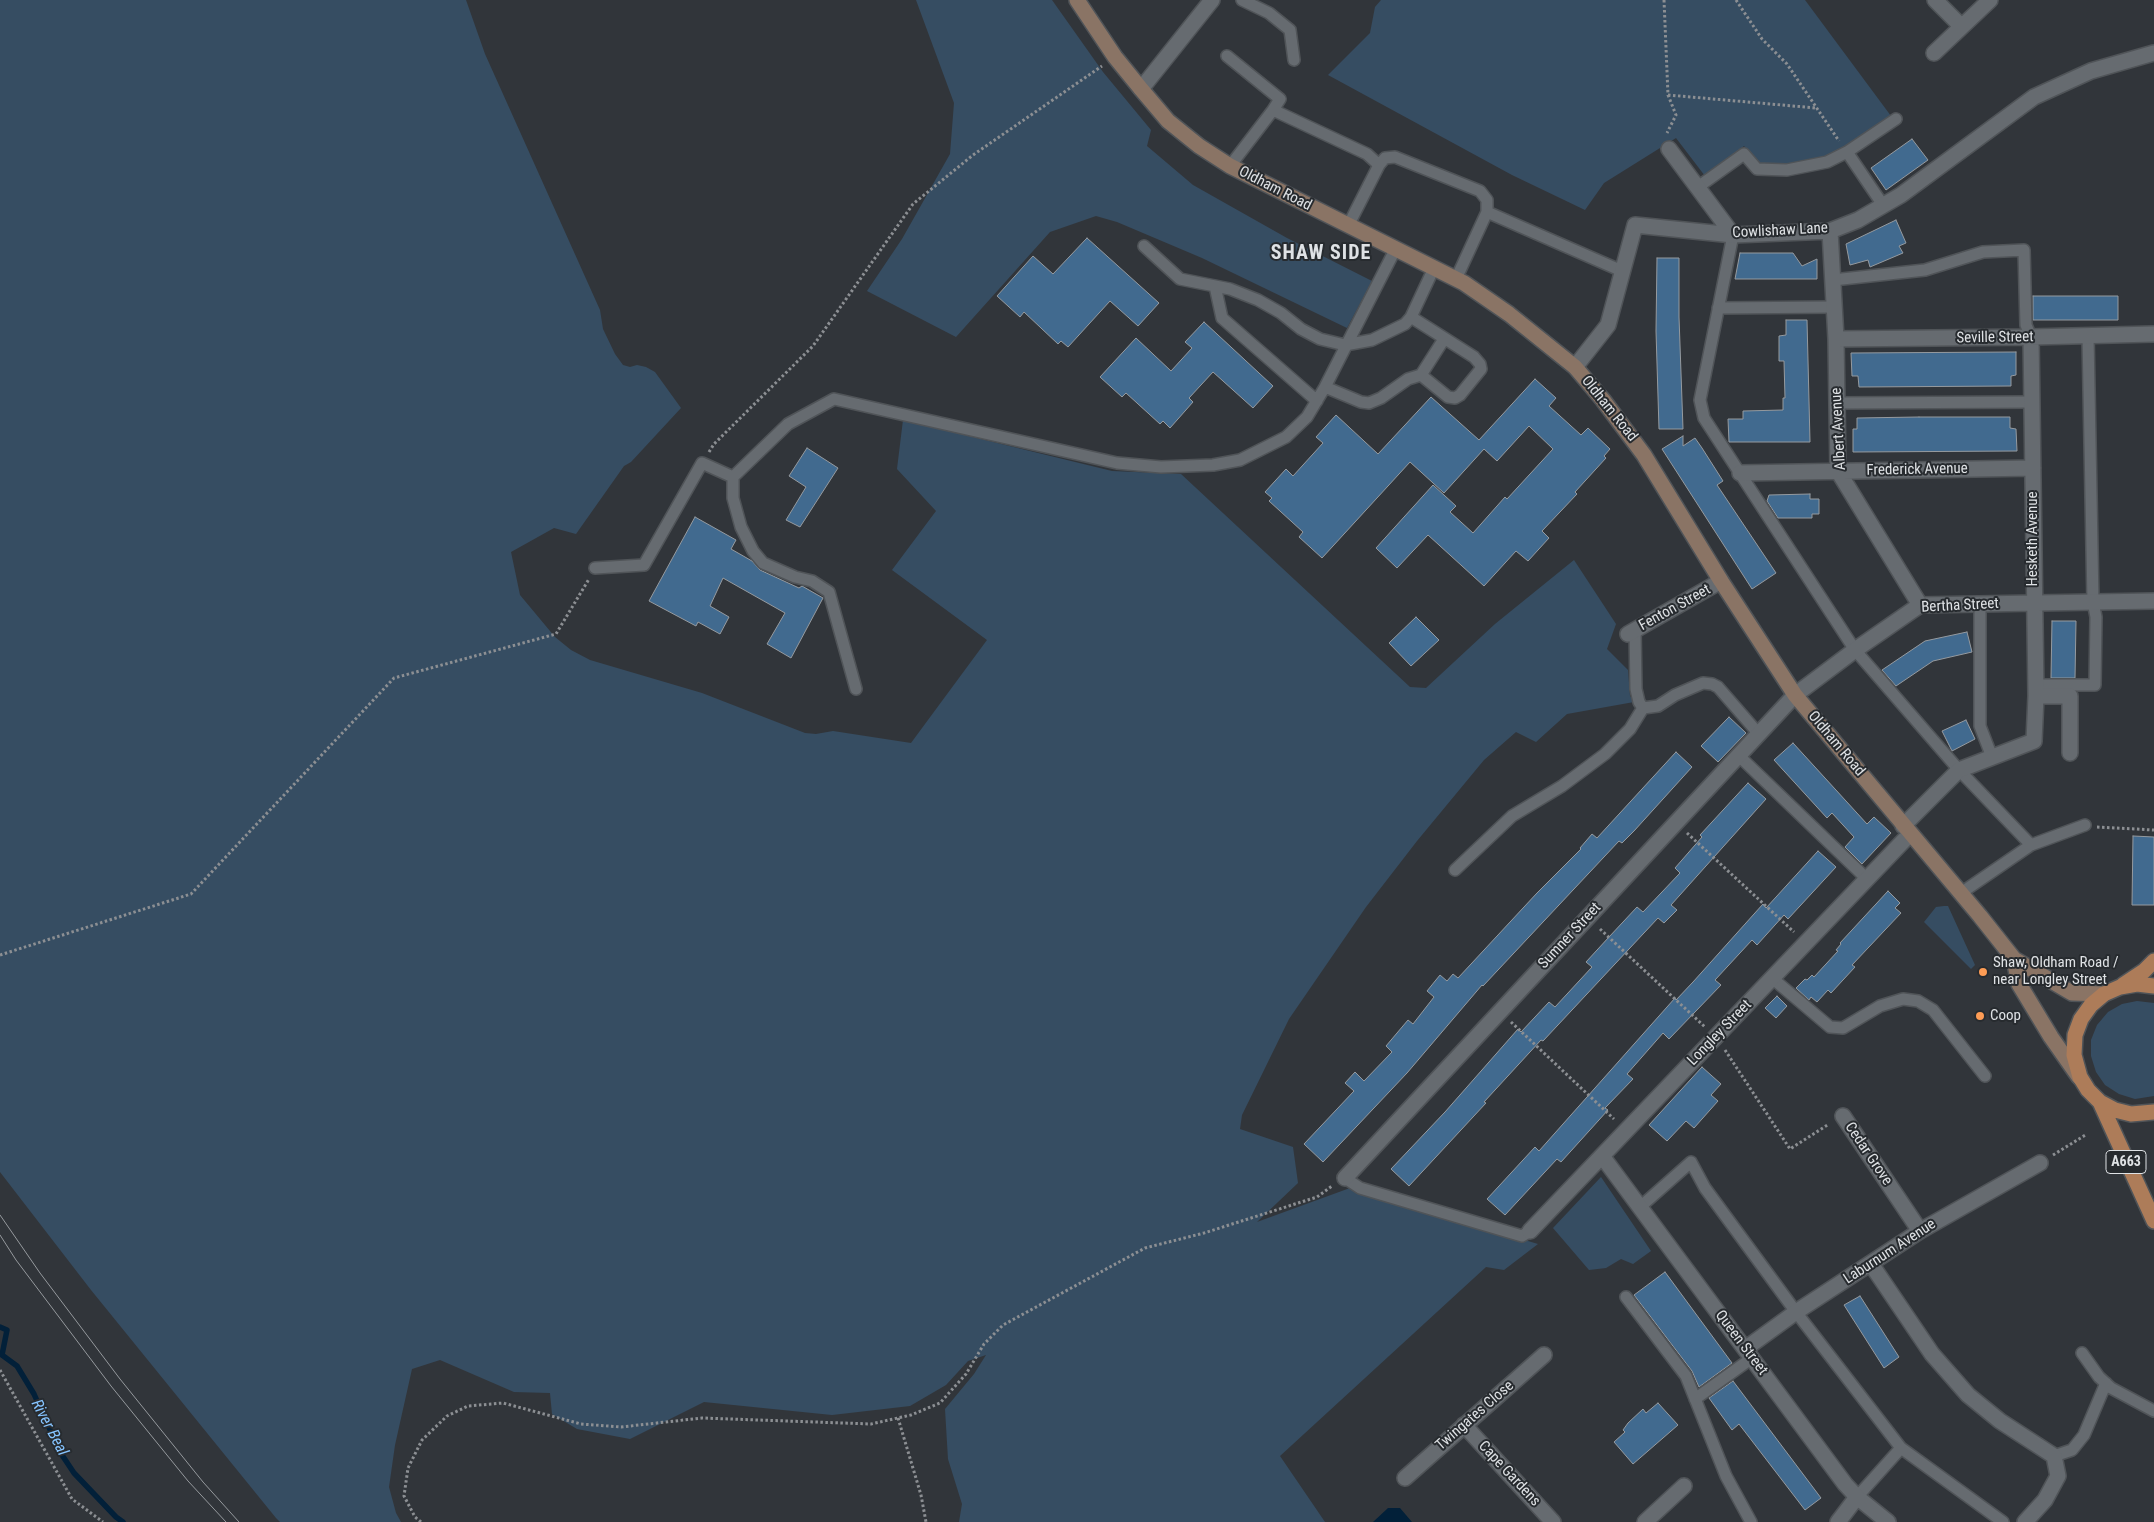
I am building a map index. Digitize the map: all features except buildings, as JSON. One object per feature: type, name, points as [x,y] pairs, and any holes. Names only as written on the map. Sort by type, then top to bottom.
[{"type":"main road","name":"Oldham Road","points":[[1076,0],[1115,57],[1141,89],[1168,121],[1198,146],[1230,166],[1456,279],[1509,314],[1575,367],[1644,455],[1721,581],[1795,695],[2014,959],[2072,993],[2104,994]]},
{"type":"main road","name":"Oldham Road","points":[[2014,959],[2019,984],[2080,1078]]},
{"type":"main road","name":"A663","points":[[2154,961],[2144,971],[2120,987],[2104,994],[2091,1005],[2081,1020],[2075,1035],[2074,1055],[2080,1078],[2088,1090],[2100,1102],[2115,1110],[2131,1114],[2154,1112]]},
{"type":"main road","name":"A663","points":[[2120,987],[2137,984],[2154,986]]},
{"type":"main road","name":"A663","points":[[2100,1102],[2154,1221]]},
{"type":"street","points":[[1141,89],[1212,0]]},
{"type":"street","points":[[1935,0],[1961,26]]},
{"type":"street","points":[[1934,53],[1990,0]]},
{"type":"street","name":"Cowlishaw Lane","points":[[1575,367],[1608,325],[1635,225],[1733,235],[1830,231],[1858,220],[1901,195],[2034,97],[2091,71],[2154,53]]},
{"type":"street","points":[[1669,149],[1733,235]]},
{"type":"street","name":"Albert Avenue","points":[[1830,231],[1836,339],[1838,471],[1920,605]]},
{"type":"street","name":"Seville Street","points":[[1836,339],[2031,338],[2154,334]]},
{"type":"street","name":"Hesketh Avenue","points":[[1992,757],[2034,741],[2036,690],[2033,603],[2031,338]]},
{"type":"street","name":"Frederick Avenue","points":[[1740,473],[2033,468]]},
{"type":"street","name":"Fenton Street","points":[[1631,632],[1721,581]]},
{"type":"street","name":"Bertha Street","points":[[1795,695],[1920,605],[2154,601]]},
{"type":"street","points":[[2036,690],[2070,696],[2070,753]]},
{"type":"street","name":"Sumner Street","points":[[1345,1178],[1795,695]]},
{"type":"street","points":[[1959,770],[1992,757]]},
{"type":"street","name":"Longley Street","points":[[1530,1231],[1867,879],[1906,830],[1959,770]]},
{"type":"street","name":"Cedar Grove","points":[[1843,1116],[1920,1231]]},
{"type":"street","name":"Queen Street","points":[[1602,1156],[1857,1497],[1888,1522]]},
{"type":"street","name":"Laburnum Avenue","points":[[1749,1354],[1796,1312],[1920,1231],[2040,1163]]},
{"type":"street","points":[[1871,1264],[1932,1354],[1968,1395],[2000,1421],[2054,1456],[2058,1476],[2045,1500],[2024,1522]]},
{"type":"street","name":"Twingates Close","points":[[1405,1478],[1544,1355]]},
{"type":"street","name":"Cape Gardens","points":[[1464,1425],[1553,1522]]},
{"type":"street","points":[[1645,1522],[1684,1486]]},
{"type":"street","points":[[1838,1522],[1857,1497]]},
{"type":"lane","points":[[1242,0],[1269,13],[1290,30],[1294,60]]},
{"type":"lane","points":[[1227,56],[1280,100],[1230,166]]},
{"type":"lane","points":[[1273,110],[1367,154],[1379,165]]},
{"type":"lane","points":[[1698,187],[1744,154],[1757,169],[1786,170],[1827,162],[1847,152],[1896,119]]},
{"type":"lane","points":[[1847,152],[1883,205]]},
{"type":"lane","points":[[1348,226],[1379,165],[1385,158],[1395,157],[1480,191],[1488,200],[1486,212],[1456,279]]},
{"type":"lane","points":[[1486,212],[1622,271]]},
{"type":"lane","points":[[1733,235],[1700,400],[1704,418],[1855,650],[1959,770],[2031,846]]},
{"type":"lane","points":[[1144,246],[1180,279],[1230,289],[1258,300],[1281,313],[1301,329],[1320,339],[1345,345],[1372,340],[1397,328],[1411,317],[1434,268]]},
{"type":"lane","points":[[856,689],[829,592],[812,581],[795,577],[763,563],[741,527],[733,498],[733,478],[788,424],[834,399],[1117,463],[1161,467],[1213,465],[1240,460],[1286,437],[1307,417],[1326,387],[1345,345],[1395,250]]},
{"type":"lane","points":[[1833,280],[1925,270],[1983,252],[2024,250],[2026,325],[2031,338]]},
{"type":"lane","points":[[1215,286],[1222,318],[1317,401]]},
{"type":"lane","points":[[1718,308],[1834,307]]},
{"type":"lane","points":[[1411,317],[1477,360],[1481,369],[1460,395],[1455,398],[1448,398],[1421,374]]},
{"type":"lane","points":[[2036,690],[2095,685],[2096,617],[2094,602],[2088,336]]},
{"type":"lane","points":[[1326,387],[1361,402],[1369,403],[1381,398],[1408,379],[1421,374],[1444,339]]},
{"type":"lane","points":[[1837,404],[2031,402]]},
{"type":"lane","points":[[595,568],[644,566],[702,463],[733,478]]},
{"type":"lane","points":[[1980,604],[1980,726],[1992,757]]},
{"type":"lane","points":[[1631,632],[1636,689],[1639,702],[1643,708]]},
{"type":"lane","points":[[1643,708],[1658,706],[1675,695],[1703,683],[1712,684],[1718,687],[1758,733]]},
{"type":"lane","points":[[1454,870],[1512,816],[1562,786],[1605,754],[1630,729],[1643,708]]},
{"type":"lane","points":[[1738,755],[1867,879]]},
{"type":"lane","points":[[1961,893],[2031,846],[2084,825]]},
{"type":"lane","points":[[1772,978],[1830,1027],[1843,1028],[1880,1006],[1903,999],[1918,1001],[1933,1010],[1985,1076]]},
{"type":"lane","points":[[1640,1208],[1691,1162],[1705,1188],[1796,1312],[1901,1448],[2003,1522]]},
{"type":"lane","points":[[1345,1178],[1360,1188],[1522,1236],[1530,1231]]},
{"type":"lane","points":[[1626,1297],[1686,1376],[1726,1476],[1751,1522]]},
{"type":"lane","points":[[2082,1353],[2111,1388],[2154,1411]]},
{"type":"lane","points":[[1695,1400],[1749,1354]]},
{"type":"lane","points":[[2054,1456],[2072,1450],[2084,1435],[2106,1383]]},
{"type":"lane","points":[[1857,1497],[1901,1448]]},
{"type":"path","points":[[1664,0],[1668,95],[1676,115],[1664,138],[1669,149]]},
{"type":"path","points":[[1736,0],[1762,39],[1787,64],[1847,152]]},
{"type":"path","points":[[702,463],[714,444],[813,346],[913,204],[972,155],[1115,57]]},
{"type":"path","points":[[1668,95],[1817,108]]},
{"type":"path","points":[[0,955],[191,894],[394,678],[556,634],[595,568]]},
{"type":"path","points":[[1675,822],[1806,943]]},
{"type":"path","points":[[2084,825],[2154,830]]},
{"type":"path","points":[[1587,917],[1716,1036]]},
{"type":"path","points":[[1499,1012],[1626,1131]]},
{"type":"path","name":"Cedar Grove","points":[[1716,1036],[1790,1149],[1843,1116]]},
{"type":"path","points":[[2040,1163],[2087,1134]]},
{"type":"path","points":[[421,1522],[415,1517],[404,1496],[408,1468],[422,1440],[446,1416],[468,1406],[503,1404],[581,1424],[620,1427],[702,1418],[871,1424],[898,1418],[940,1403],[966,1374],[984,1344],[1003,1325],[1144,1248],[1204,1233],[1317,1197],[1345,1178]]},
{"type":"path","points":[[0,1370],[72,1499],[103,1522]]},
{"type":"path","points":[[898,1418],[921,1495],[926,1522]]},
{"type":"shaded area","points":[[0,0],[466,0],[485,54],[600,310],[603,329],[615,354],[623,365],[630,367],[637,365],[655,372],[681,408],[631,462],[624,466],[576,534],[554,528],[511,552],[520,595],[555,637],[571,650],[590,660],[702,693],[805,733],[816,734],[833,731],[911,743],[987,640],[892,570],[936,511],[897,469],[903,420],[1112,471],[1181,474],[1410,687],[1426,688],[1495,624],[1574,560],[1616,624],[1607,649],[1628,670],[1630,696],[1634,702],[1567,714],[1536,742],[1516,732],[1484,760],[1417,841],[1366,907],[1289,1019],[1242,1115],[1240,1129],[1293,1147],[1298,1183],[1257,1222],[1350,1188],[1538,1244],[1504,1270],[1486,1267],[1280,1456],[1325,1522],[959,1522],[962,1504],[948,1459],[945,1409],[974,1374],[986,1355],[968,1361],[946,1385],[910,1406],[832,1415],[704,1402],[630,1439],[577,1429],[552,1414],[550,1393],[514,1392],[440,1360],[412,1369],[395,1445],[389,1487],[396,1513],[401,1522],[280,1522],[276,1518],[91,1290],[0,1172]]},
{"type":"shaded area","points":[[916,0],[1052,0],[1103,72],[1151,130],[1147,146],[1193,185],[1287,238],[1372,281],[1347,328],[1202,258],[1117,222],[1096,216],[1050,232],[956,337],[867,291],[902,239],[950,154],[954,103]]},
{"type":"shaded area","points":[[1381,0],[1805,0],[1891,116],[1834,155],[1788,164],[1760,164],[1744,146],[1705,176],[1676,138],[1604,183],[1585,210],[1512,175],[1328,75],[1370,33],[1375,7]]},
{"type":"shaded area","points":[[1948,906],[1975,965],[1971,969],[1924,922],[1936,907]]},
{"type":"shaded area","points":[[2137,1001],[2154,1003],[2154,1096],[2135,1099],[2119,1094],[2105,1085],[2096,1072],[2091,1056],[2091,1040],[2097,1025],[2108,1012],[2122,1004]]},
{"type":"shaded area","points":[[1601,1177],[1651,1251],[1633,1264],[1621,1259],[1606,1268],[1589,1270],[1553,1228]]},
{"type":"shaded area","points":[[1388,1508],[1400,1508],[1412,1522],[1373,1522]]},
{"type":"waterway","name":"River Beal","points":[[0,1327],[7,1330],[2,1355],[17,1366],[34,1394],[60,1452],[74,1473],[123,1522]]},
{"type":"tram line","points":[[0,1215],[40,1273],[120,1379],[203,1482],[239,1522]]},
{"type":"tram line","points":[[0,1235],[16,1260],[111,1386],[188,1481],[226,1522]]},
{"type":"place","name":"Shaw, Oldham Road / near Longley Street","points":[[1983,972]]},
{"type":"place","name":"Coop","points":[[1980,1016]]},
{"type":"district","name":"SHAW SIDE","points":[[1321,254]]}]
